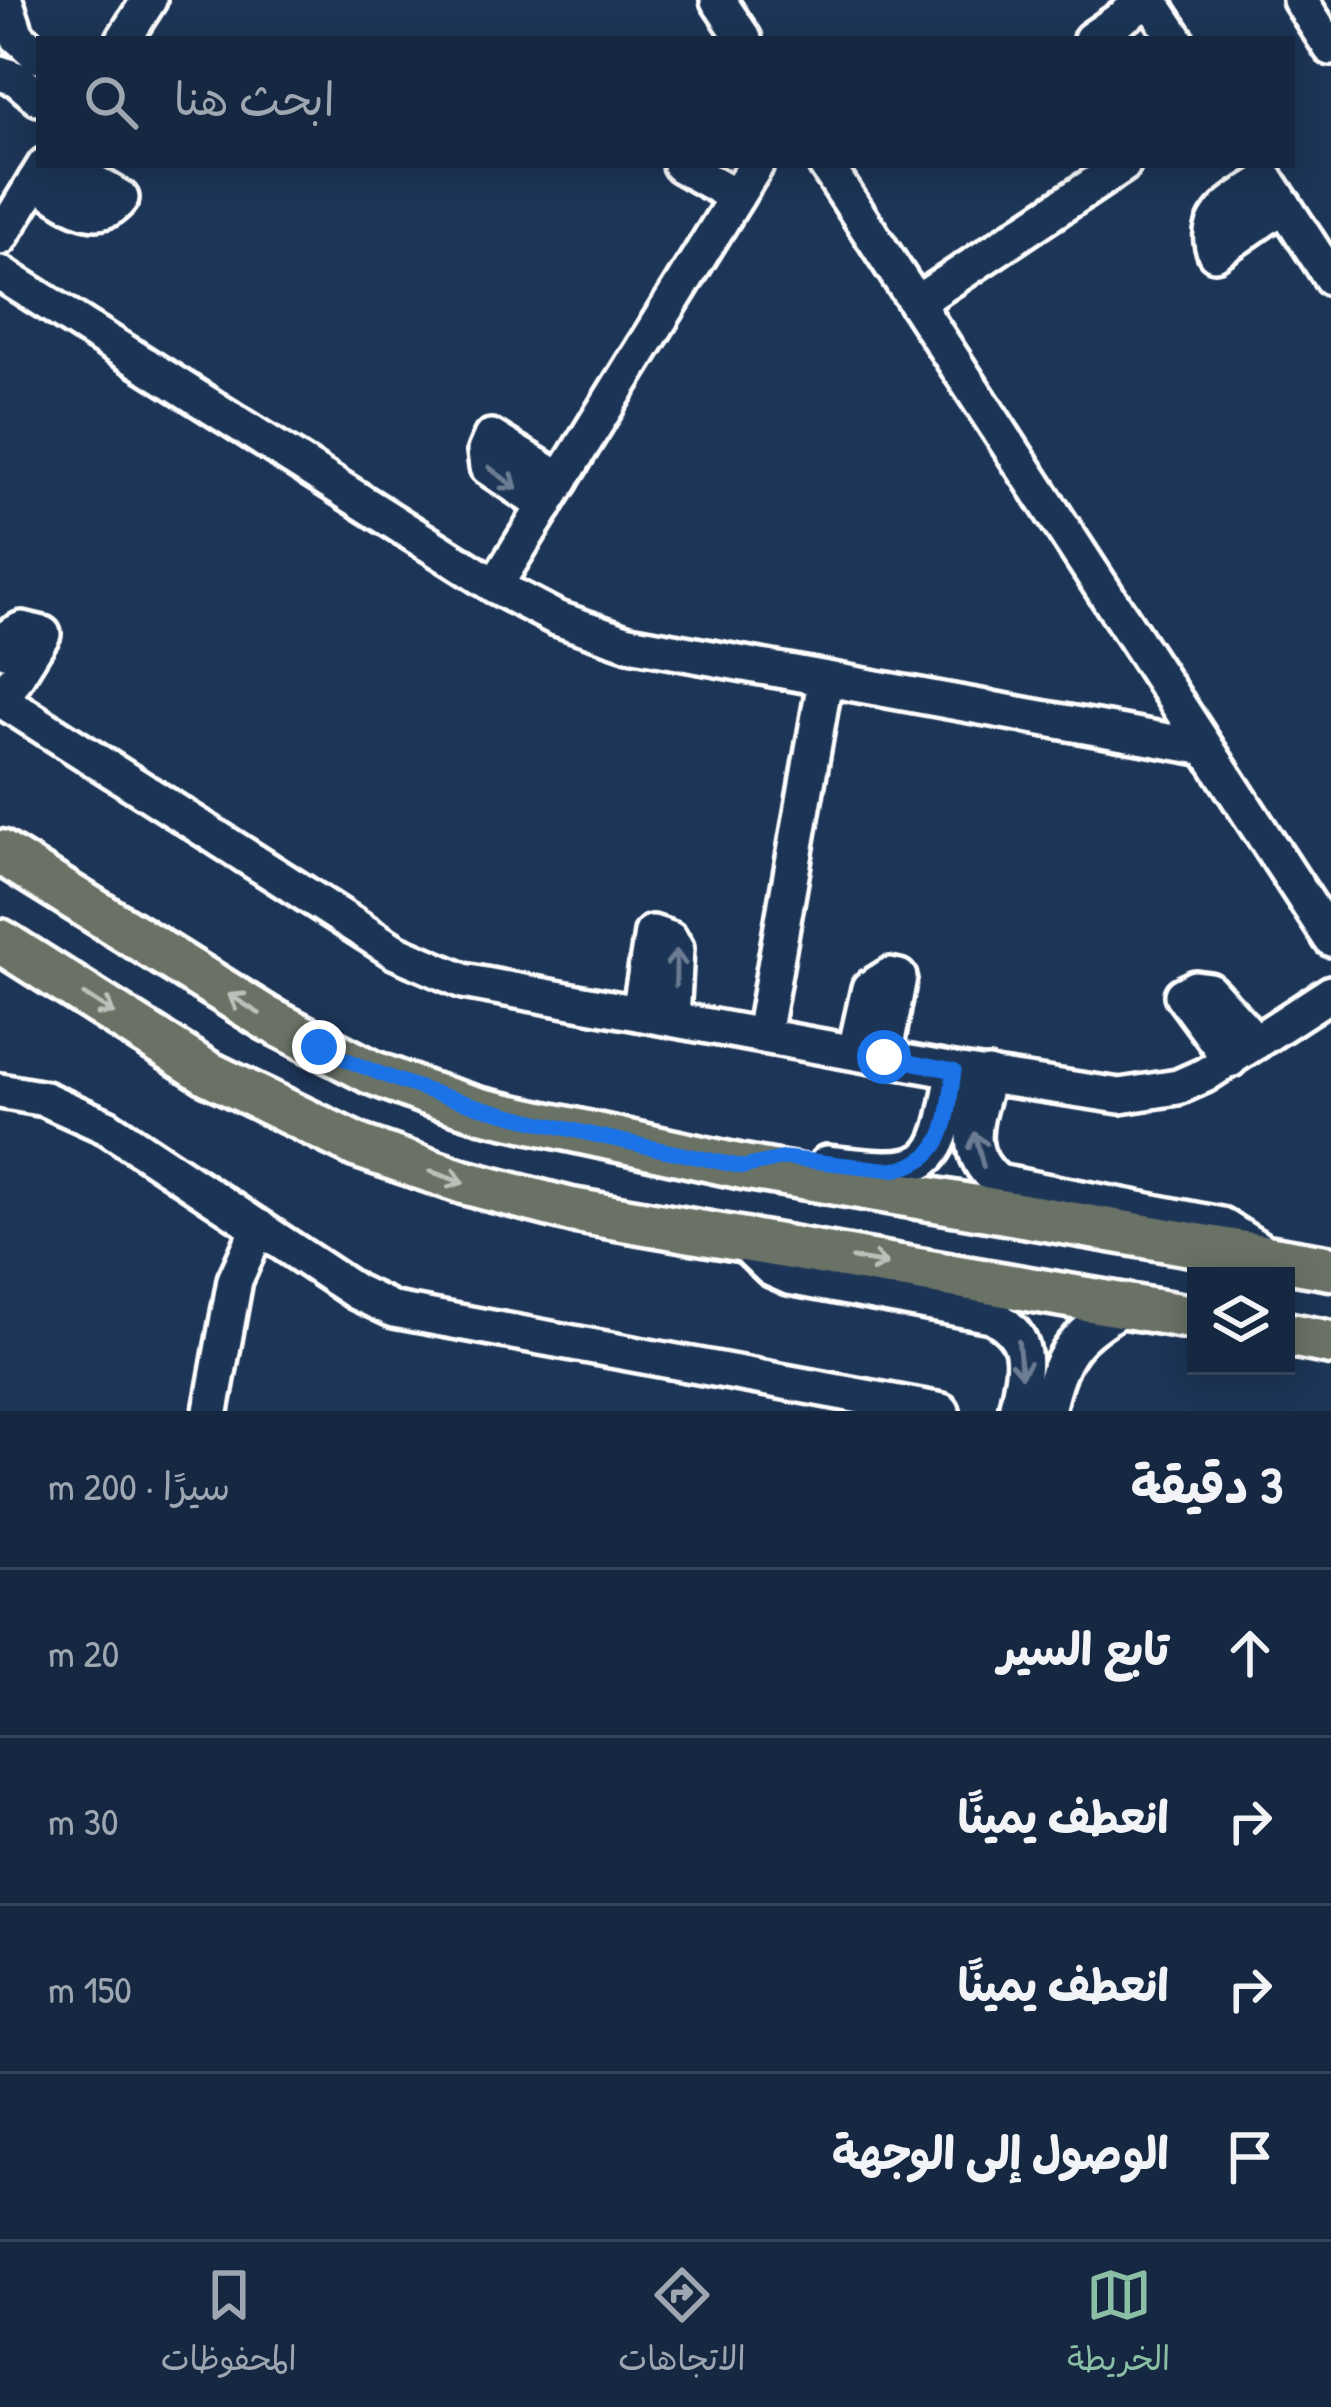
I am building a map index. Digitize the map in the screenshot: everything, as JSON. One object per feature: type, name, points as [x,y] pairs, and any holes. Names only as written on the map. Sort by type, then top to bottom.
[{"type":"main road","points":[[0,852],[268,1019],[371,1072],[482,1110],[743,1167],[1331,1268]]},
{"type":"main road","points":[[0,941],[208,1073],[358,1146],[516,1198],[1187,1316]]},
{"type":"main road","points":[[1295,1336],[1331,1342]]},
{"type":"street","points":[[5,0],[17,36],[36,53]]},
{"type":"street","points":[[126,36],[149,0]]},
{"type":"street","points":[[718,0],[741,36]]},
{"type":"street","points":[[1300,0],[1331,48]]},
{"type":"street","points":[[1101,36],[1157,20]]},
{"type":"street","points":[[0,73],[36,96]]},
{"type":"street","points":[[495,586],[746,175],[700,168]]},
{"type":"street","points":[[828,168],[1331,939]]},
{"type":"street","points":[[916,303],[1118,168]]},
{"type":"street","points":[[0,238],[48,170]]},
{"type":"street","points":[[1269,183],[1331,278]]},
{"type":"street","points":[[0,273],[495,586],[556,618],[629,643],[1206,748]]},
{"type":"street","points":[[0,650],[22,629],[43,634],[1,700],[376,940],[440,974],[971,1073],[1134,1095],[1178,1087],[1331,993]]},
{"type":"street","points":[[763,1035],[825,681]]},
{"type":"street","points":[[743,1167],[785,1158],[892,1170],[910,1167],[938,1145],[971,1073]]},
{"type":"street","points":[[971,1073],[974,1151],[983,1170],[998,1182],[1221,1226],[1271,1258]]},
{"type":"street","points":[[0,1091],[45,1099],[88,1117],[356,1292],[394,1310],[866,1405],[942,1411]]},
{"type":"street","points":[[211,1411],[236,1280],[259,1226]]},
{"type":"street","points":[[740,1239],[771,1269],[789,1276],[991,1315],[1007,1323],[1024,1348],[1016,1411]]},
{"type":"street","points":[[1047,1411],[1063,1357],[1079,1336],[1127,1305]]},
{"type":"route","points":[[319,1047],[371,1072],[482,1110],[743,1167],[785,1158],[892,1170],[926,1159],[938,1145],[954,1071],[884,1057]]}]
